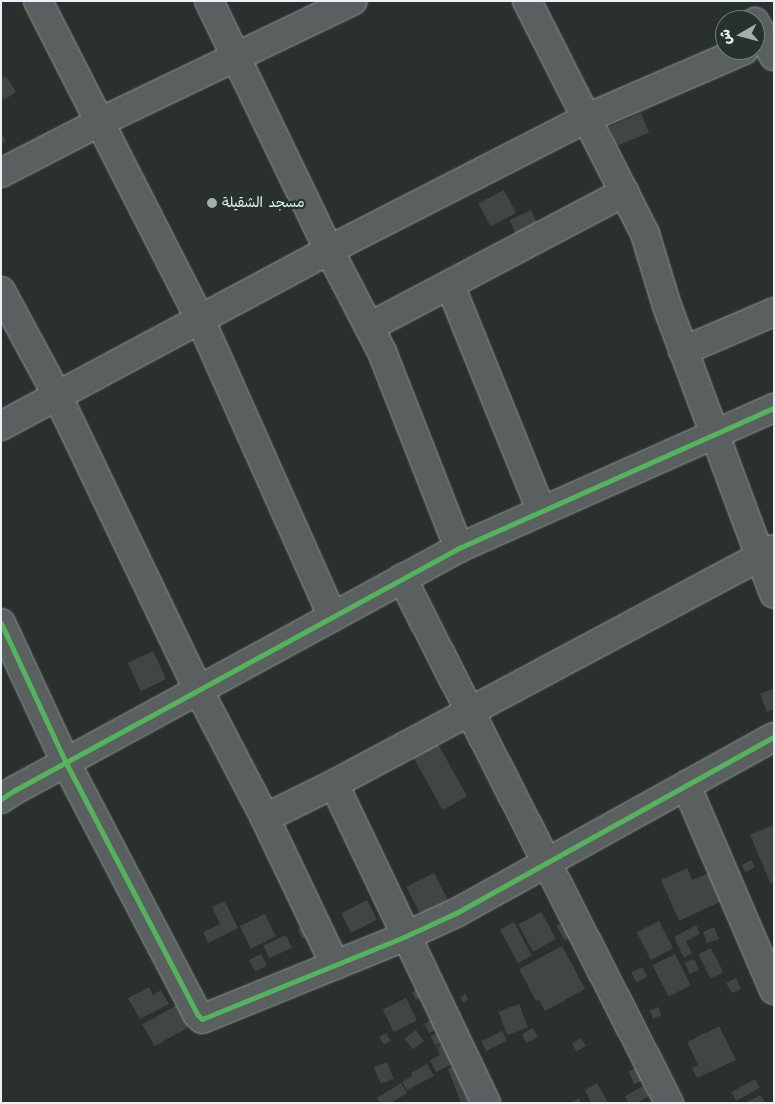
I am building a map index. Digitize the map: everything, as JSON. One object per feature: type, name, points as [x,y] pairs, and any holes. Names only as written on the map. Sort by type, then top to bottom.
[{"type":"street","points":[[38,1],[200,319],[332,616]]},
{"type":"street","points":[[209,1],[394,380],[459,548]]},
{"type":"street","points":[[1,174],[100,122],[237,58],[352,1]]},
{"type":"street","points":[[527,1],[625,192],[654,257],[667,306],[716,435],[767,552],[774,594]]},
{"type":"street","points":[[1,426],[329,250],[587,118],[715,60]]},
{"type":"street","points":[[369,327],[450,286],[625,192]]},
{"type":"street","points":[[450,286],[541,510]]},
{"type":"street","points":[[1,291],[58,397],[199,691],[265,818],[335,965]]},
{"type":"street","points":[[684,351],[774,312]]},
{"type":"street","points":[[1,800],[15,790],[459,548],[774,408]]},
{"type":"street","points":[[265,818],[334,784],[767,552]]},
{"type":"street","points":[[402,578],[669,1103]]},
{"type":"street","points":[[1,623],[66,763],[197,1014],[202,1019],[406,936],[456,913],[548,864],[774,737]]},
{"type":"street","points":[[334,784],[486,1103]]},
{"type":"street","points":[[686,785],[774,990]]},
{"type":"building","points":[[6,76],[16,92],[4,100],[1,95],[1,79]]},
{"type":"building","points":[[641,113],[649,132],[617,146],[609,127]]},
{"type":"building","points":[[1,132],[6,141],[1,144]]},
{"type":"building","points":[[504,190],[516,213],[491,227],[478,204]]},
{"type":"building","points":[[531,210],[538,225],[516,236],[509,220]]},
{"type":"building","points":[[153,651],[166,679],[141,691],[128,663]]},
{"type":"building","points":[[774,688],[774,709],[767,712],[760,694]]},
{"type":"building","points":[[438,744],[467,796],[443,810],[414,758]]},
{"type":"building","points":[[773,825],[774,882],[771,884],[750,835]]},
{"type":"building","points":[[751,860],[755,867],[745,872],[741,866]]},
{"type":"building","points":[[687,868],[692,880],[709,873],[722,901],[679,921],[661,880]]},
{"type":"building","points":[[434,873],[449,903],[422,917],[406,887]]},
{"type":"building","points":[[367,900],[377,920],[351,933],[341,913]]},
{"type":"building","points":[[225,901],[238,928],[208,943],[203,932],[220,924],[212,907]]},
{"type":"building","points":[[541,912],[556,939],[533,952],[518,925]]},
{"type":"building","points":[[265,914],[276,936],[251,949],[240,926]]},
{"type":"building","points":[[569,919],[577,934],[565,941],[557,926]]},
{"type":"building","points":[[659,921],[673,949],[651,960],[637,932]]},
{"type":"building","points":[[514,922],[532,956],[518,963],[500,930]]},
{"type":"building","points":[[308,924],[313,933],[302,939],[298,930]]},
{"type":"building","points":[[696,925],[700,934],[686,941],[692,953],[684,958],[674,937]]},
{"type":"building","points":[[714,927],[719,939],[707,943],[703,932]]},
{"type":"building","points":[[286,935],[292,948],[269,958],[263,946]]},
{"type":"building","points":[[562,946],[585,989],[545,1011],[539,1000],[536,1001],[519,969]]},
{"type":"building","points":[[711,948],[723,972],[711,978],[699,954]]},
{"type":"building","points":[[261,954],[267,966],[255,971],[249,960]]},
{"type":"building","points":[[675,954],[691,985],[669,997],[653,965]]},
{"type":"building","points":[[694,959],[699,970],[690,974],[685,963]]},
{"type":"building","points":[[642,967],[647,977],[636,982],[631,972]]},
{"type":"building","points":[[736,978],[741,989],[732,993],[726,983]]},
{"type":"building","points":[[423,986],[426,995],[416,1000],[412,992]]},
{"type":"building","points":[[149,987],[153,995],[161,990],[169,1004],[140,1019],[128,998]]},
{"type":"building","points":[[465,994],[468,999],[464,1003],[460,998]]},
{"type":"building","points":[[406,998],[417,1020],[394,1032],[383,1009]]},
{"type":"building","points":[[179,1004],[191,1026],[154,1046],[142,1024]]},
{"type":"building","points":[[519,1004],[528,1027],[507,1035],[498,1012]]},
{"type":"building","points":[[658,1007],[661,1015],[653,1019],[650,1010]]},
{"type":"building","points":[[435,1018],[440,1028],[429,1033],[424,1023]]},
{"type":"building","points":[[719,1026],[736,1060],[697,1078],[692,1068],[698,1065],[687,1042]]},
{"type":"building","points":[[533,1028],[538,1037],[526,1043],[522,1034]]},
{"type":"building","points":[[416,1030],[424,1041],[413,1050],[405,1038]]},
{"type":"building","points":[[442,1030],[447,1040],[435,1046],[430,1036]]},
{"type":"building","points":[[502,1031],[507,1041],[487,1051],[482,1041]]},
{"type":"building","points":[[386,1033],[391,1041],[384,1045],[379,1037]]},
{"type":"building","points":[[581,1038],[586,1046],[576,1051],[572,1044]]},
{"type":"building","points":[[448,1041],[458,1061],[436,1072],[430,1060],[440,1055],[436,1047]]},
{"type":"building","points":[[387,1062],[394,1079],[381,1084],[374,1067]]},
{"type":"building","points":[[427,1064],[434,1076],[407,1090],[402,1082],[412,1076],[411,1073]]},
{"type":"building","points":[[459,1064],[475,1098],[465,1103],[461,1103],[448,1069]]},
{"type":"building","points":[[640,1066],[646,1079],[634,1084],[628,1071]]},
{"type":"building","points":[[755,1079],[760,1088],[736,1101],[731,1092]]},
{"type":"building","points":[[401,1083],[407,1093],[391,1103],[380,1103],[377,1098]]},
{"type":"building","points":[[597,1083],[608,1103],[591,1103],[585,1090]]},
{"type":"building","points":[[643,1086],[648,1097],[637,1103],[628,1103],[625,1096]]},
{"type":"building","points":[[761,1095],[765,1103],[744,1103]]},
{"type":"building","points":[[579,1098],[581,1103],[570,1103]]},
{"type":"cycle path","points":[[1,799],[459,548],[774,408]]},
{"type":"cycle path","points":[[1,623],[66,763],[197,1014],[202,1019],[406,936],[456,913],[774,737]]},
{"type":"place","name":"مسجد الشقيلة","points":[[212,203]]}]
